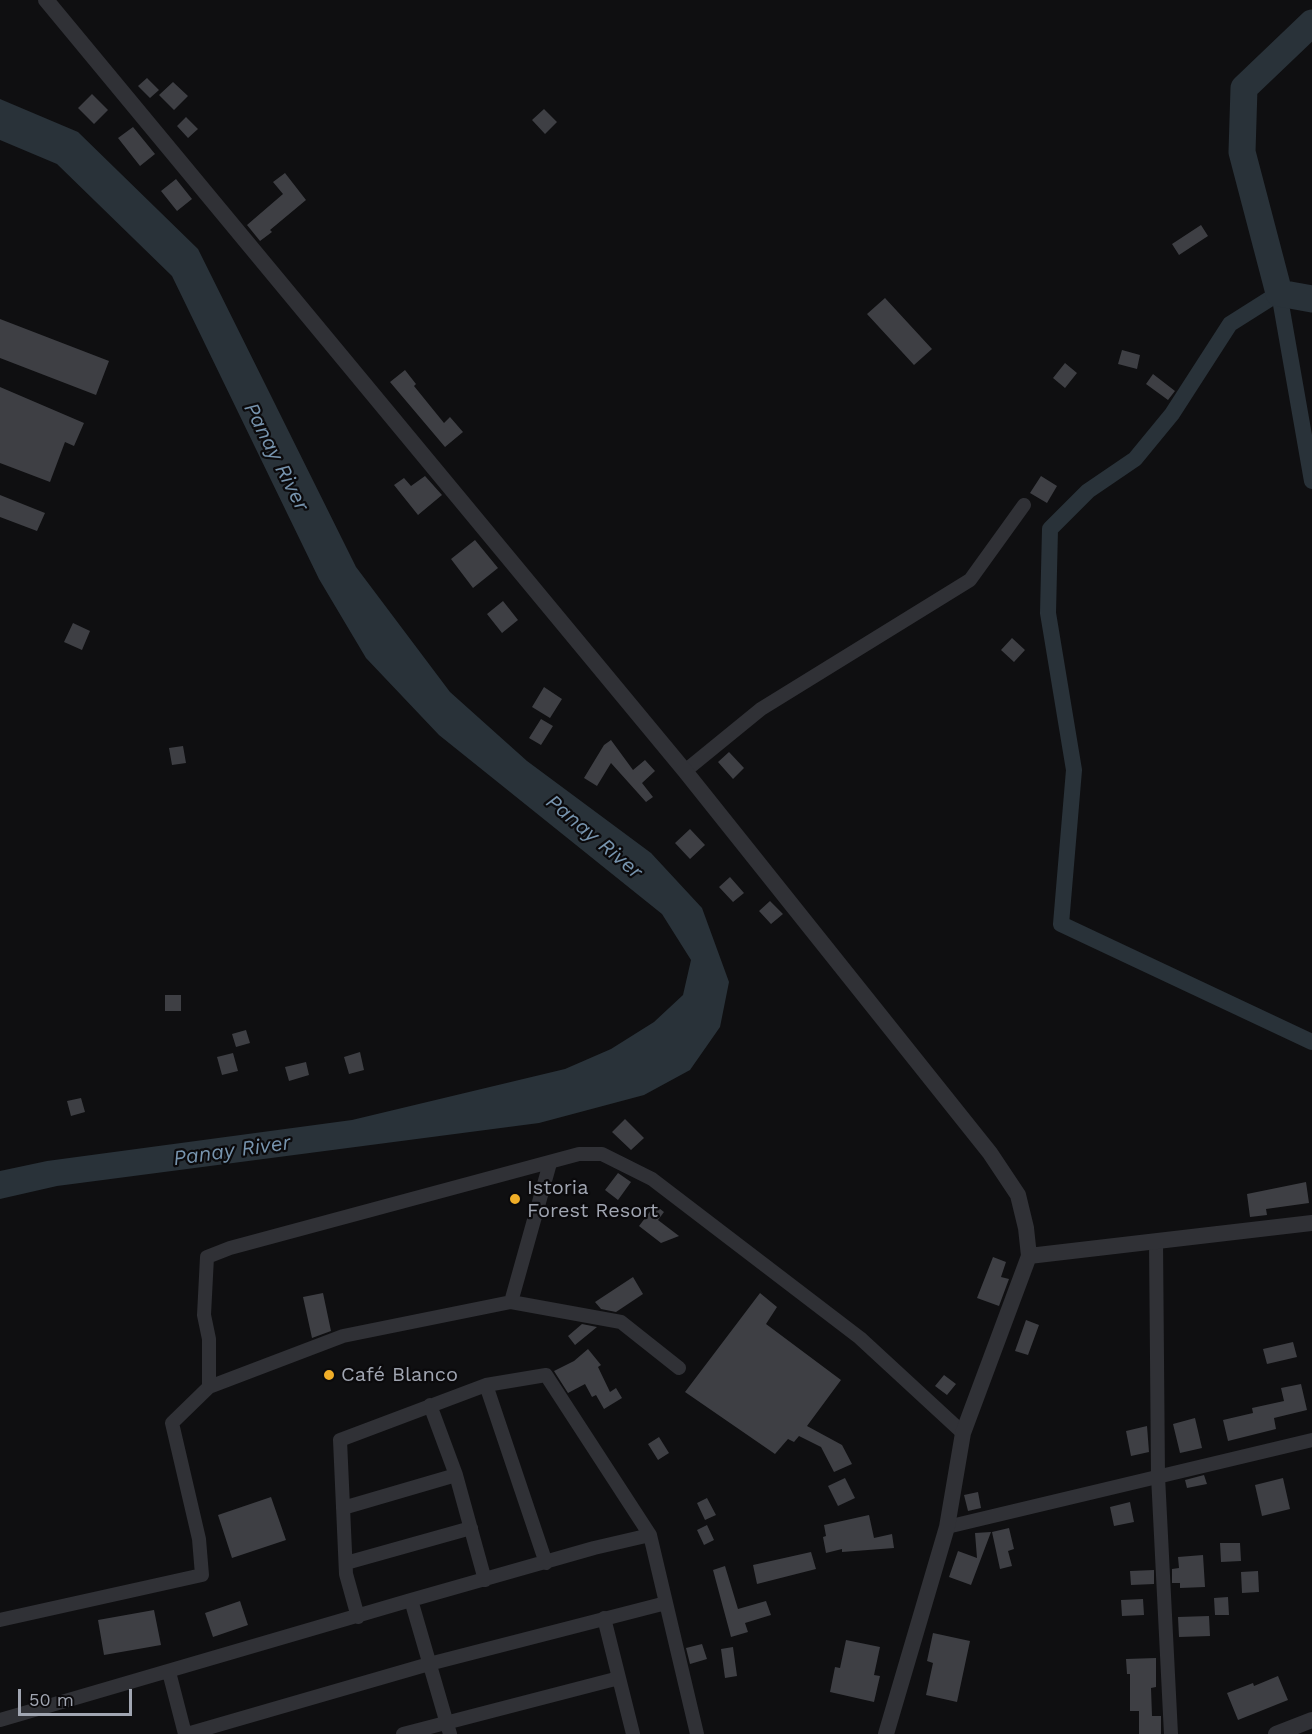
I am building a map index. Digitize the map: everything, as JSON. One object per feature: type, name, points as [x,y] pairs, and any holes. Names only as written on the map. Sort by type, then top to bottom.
[{"type":"street","points":[[46,0],[685,771],[990,1153],[1018,1195],[1026,1228],[1029,1256],[963,1433],[947,1527],[886,1734]]},
{"type":"street","points":[[685,771],[761,709],[970,580],[1024,505]]},
{"type":"street","points":[[209,1387],[209,1339],[204,1315],[207,1257],[230,1248],[579,1154],[602,1154],[652,1179],[860,1338],[963,1433]]},
{"type":"street","points":[[511,1302],[549,1163]]},
{"type":"street","points":[[1029,1256],[1312,1223]]},
{"type":"street","points":[[1156,1241],[1158,1476],[1171,1734]]},
{"type":"street","points":[[0,1620],[202,1575],[199,1539],[172,1423],[209,1387],[343,1336],[511,1302],[621,1322],[679,1368]]},
{"type":"street","points":[[358,1617],[346,1563],[340,1440],[486,1385],[546,1376],[650,1536],[697,1734]]},
{"type":"street","points":[[486,1385],[546,1563]]},
{"type":"street","points":[[430,1405],[456,1475],[485,1580]]},
{"type":"street","points":[[947,1527],[1312,1440]]},
{"type":"street","points":[[343,1508],[456,1475]]},
{"type":"street","points":[[346,1563],[471,1528]]},
{"type":"street","points":[[0,1720],[594,1548],[650,1536]]},
{"type":"street","points":[[411,1600],[448,1728]]},
{"type":"street","points":[[170,1672],[186,1734],[429,1664],[666,1603]]},
{"type":"street","points":[[604,1618],[619,1678],[629,1733]]},
{"type":"street","points":[[403,1734],[448,1728],[619,1678]]},
{"type":"street","points":[[1276,1734],[1312,1720]]},
{"type":"water","name":"Panay River","points":[[0,99],[78,132],[198,249],[356,567],[450,692],[527,761],[651,853],[702,908],[729,982],[720,1027],[690,1070],[644,1095],[539,1123],[57,1186],[0,1199],[0,1171],[47,1161],[352,1120],[565,1069],[611,1049],[654,1022],[683,995],[691,960],[662,914],[439,735],[366,658],[319,579],[172,276],[57,164],[0,140]]},
{"type":"building","points":[[147,78],[159,90],[150,98],[138,86]]},
{"type":"building","points":[[173,82],[188,96],[174,110],[159,95]]},
{"type":"building","points":[[92,94],[108,110],[94,124],[78,108]]},
{"type":"building","points":[[544,109],[557,122],[545,134],[532,120]]},
{"type":"building","points":[[186,117],[198,129],[188,138],[177,126]]},
{"type":"building","points":[[133,127],[155,154],[140,166],[118,138]]},
{"type":"building","points":[[285,173],[306,200],[260,241],[247,225],[283,194],[273,182]]},
{"type":"building","points":[[176,179],[192,199],[177,211],[161,191]]},
{"type":"building","points":[[1201,225],[1208,236],[1179,255],[1172,244]]},
{"type":"building","points":[[885,298],[932,349],[914,365],[867,314]]},
{"type":"building","points":[[0,319],[109,361],[96,395],[0,358]]},
{"type":"building","points":[[1122,350],[1140,355],[1137,369],[1118,364]]},
{"type":"building","points":[[1065,363],[1077,373],[1065,388],[1053,378]]},
{"type":"building","points":[[405,370],[416,384],[414,386],[444,423],[450,417],[463,432],[445,447],[390,382]]},
{"type":"building","points":[[1153,374],[1175,391],[1168,400],[1146,384]]},
{"type":"building","points":[[0,387],[84,423],[74,446],[65,442],[50,482],[0,463]]},
{"type":"building","points":[[425,476],[442,495],[418,515],[394,485],[404,478],[411,486]]},
{"type":"building","points":[[1041,476],[1057,486],[1047,503],[1030,493]]},
{"type":"building","points":[[0,495],[45,513],[37,531],[0,517]]},
{"type":"building","points":[[475,540],[498,568],[473,588],[451,559]]},
{"type":"building","points":[[503,601],[518,620],[502,633],[487,614]]},
{"type":"building","points":[[73,623],[90,631],[82,650],[64,642]]},
{"type":"building","points":[[1012,638],[1025,650],[1014,662],[1001,650]]},
{"type":"building","points":[[544,687],[562,699],[550,718],[532,707]]},
{"type":"building","points":[[541,719],[553,726],[541,745],[529,738]]},
{"type":"building","points":[[611,740],[633,770],[645,760],[655,771],[642,783],[653,797],[646,802],[611,763],[597,786],[584,778],[604,745]]},
{"type":"building","points":[[183,746],[186,763],[172,765],[169,748]]},
{"type":"building","points":[[729,752],[744,768],[733,779],[718,762]]},
{"type":"building","points":[[690,829],[705,845],[690,859],[675,843]]},
{"type":"building","points":[[730,877],[744,893],[733,902],[719,887]]},
{"type":"building","points":[[770,901],[783,914],[771,924],[759,911]]},
{"type":"building","points":[[165,995],[181,995],[181,1011],[165,1011]]},
{"type":"building","points":[[246,1030],[250,1043],[236,1047],[232,1034]]},
{"type":"building","points":[[360,1052],[364,1070],[349,1074],[344,1057]]},
{"type":"building","points":[[233,1053],[238,1071],[222,1075],[217,1057]]},
{"type":"building","points":[[306,1062],[309,1075],[289,1081],[285,1067]]},
{"type":"building","points":[[81,1098],[85,1112],[71,1116],[67,1101]]},
{"type":"building","points":[[625,1119],[644,1138],[631,1150],[612,1132]]},
{"type":"building","points":[[618,1173],[631,1182],[618,1200],[605,1190]]},
{"type":"building","points":[[1306,1182],[1309,1203],[1266,1209],[1267,1215],[1250,1217],[1247,1194]]},
{"type":"building","points":[[655,1205],[664,1212],[658,1220],[679,1236],[661,1243],[639,1226]]},
{"type":"building","points":[[993,1257],[1006,1262],[1001,1277],[1009,1279],[999,1306],[977,1298]]},
{"type":"building","points":[[633,1277],[643,1294],[616,1312],[601,1309],[595,1302]]},
{"type":"building","points":[[323,1293],[331,1331],[312,1338],[303,1297]]},
{"type":"building","points":[[760,1293],[777,1307],[766,1324],[841,1380],[807,1426],[842,1445],[852,1464],[834,1472],[821,1447],[799,1436],[794,1442],[788,1439],[775,1454],[685,1392]]},
{"type":"building","points":[[1026,1320],[1039,1325],[1028,1355],[1015,1351]]},
{"type":"building","points":[[582,1324],[597,1327],[575,1345],[568,1336]]},
{"type":"building","points":[[1293,1342],[1297,1357],[1267,1364],[1263,1349]]},
{"type":"building","points":[[588,1349],[601,1365],[598,1367],[610,1392],[616,1388],[622,1398],[604,1409],[596,1395],[592,1397],[585,1384],[568,1393],[554,1371],[574,1361]]},
{"type":"building","points":[[944,1375],[956,1384],[947,1395],[935,1386]]},
{"type":"building","points":[[1301,1384],[1307,1410],[1274,1418],[1276,1429],[1228,1441],[1223,1420],[1253,1413],[1252,1408],[1284,1401],[1281,1388]]},
{"type":"building","points":[[1195,1418],[1202,1448],[1180,1453],[1173,1424]]},
{"type":"building","points":[[1147,1426],[1149,1452],[1131,1456],[1126,1431]]},
{"type":"building","points":[[659,1437],[669,1453],[658,1460],[648,1444]]},
{"type":"building","points":[[1204,1475],[1207,1484],[1187,1488],[1185,1480]]},
{"type":"building","points":[[845,1478],[855,1498],[838,1506],[828,1486]]},
{"type":"building","points":[[1283,1478],[1290,1509],[1262,1516],[1255,1485]]},
{"type":"building","points":[[978,1492],[981,1508],[968,1511],[964,1495]]},
{"type":"building","points":[[271,1497],[286,1540],[232,1558],[218,1515]]},
{"type":"building","points":[[707,1498],[716,1515],[705,1520],[697,1503]]},
{"type":"building","points":[[1130,1502],[1134,1522],[1114,1526],[1110,1507]]},
{"type":"building","points":[[869,1515],[874,1538],[892,1534],[894,1548],[842,1552],[842,1549],[826,1553],[823,1537],[826,1536],[824,1525]]},
{"type":"building","points":[[707,1525],[714,1540],[704,1545],[697,1530]]},
{"type":"building","points":[[1009,1528],[1014,1549],[1008,1551],[1012,1566],[1000,1569],[992,1532]]},
{"type":"building","points":[[991,1532],[971,1585],[949,1577],[958,1551],[977,1558],[975,1533]]},
{"type":"building","points":[[1220,1543],[1240,1543],[1241,1561],[1221,1562]]},
{"type":"building","points":[[811,1552],[816,1569],[757,1584],[753,1565]]},
{"type":"building","points":[[1203,1555],[1205,1587],[1180,1588],[1180,1583],[1172,1583],[1172,1569],[1179,1568],[1178,1557]]},
{"type":"building","points":[[725,1566],[738,1609],[766,1601],[771,1615],[745,1623],[748,1632],[731,1637],[713,1570]]},
{"type":"building","points":[[1154,1570],[1154,1584],[1131,1585],[1130,1571]]},
{"type":"building","points":[[1258,1571],[1259,1592],[1242,1593],[1241,1572]]},
{"type":"building","points":[[1228,1597],[1229,1615],[1215,1615],[1214,1598]]},
{"type":"building","points":[[1143,1599],[1144,1615],[1122,1616],[1121,1600]]},
{"type":"building","points":[[240,1601],[248,1625],[213,1637],[205,1613]]},
{"type":"building","points":[[154,1610],[161,1645],[104,1655],[98,1620]]},
{"type":"building","points":[[1209,1616],[1210,1636],[1179,1637],[1178,1617]]},
{"type":"building","points":[[933,1633],[970,1641],[957,1702],[926,1695],[933,1663],[927,1661]]},
{"type":"building","points":[[846,1640],[880,1647],[874,1675],[880,1676],[874,1702],[830,1692],[835,1667],[840,1668]]},
{"type":"building","points":[[702,1644],[707,1659],[690,1664],[686,1648]]},
{"type":"building","points":[[733,1647],[737,1676],[725,1678],[721,1649]]},
{"type":"building","points":[[1156,1658],[1156,1687],[1151,1688],[1152,1716],[1161,1716],[1161,1734],[1139,1734],[1139,1711],[1130,1711],[1130,1674],[1127,1674],[1126,1659]]},
{"type":"building","points":[[1278,1676],[1288,1700],[1238,1720],[1227,1693],[1253,1683],[1254,1686]]},
{"type":"waterway","points":[[1312,23],[1244,88],[1242,152],[1279,293],[1312,299]]},
{"type":"waterway","points":[[1312,481],[1279,293],[1230,324],[1172,414],[1135,459],[1088,491],[1050,529],[1048,613],[1074,770],[1061,924],[1312,1042]]},
{"type":"place","name":"Istoria Forest Resort","points":[[515,1199]]},
{"type":"place","name":"Café Blanco","points":[[329,1375]]}]
